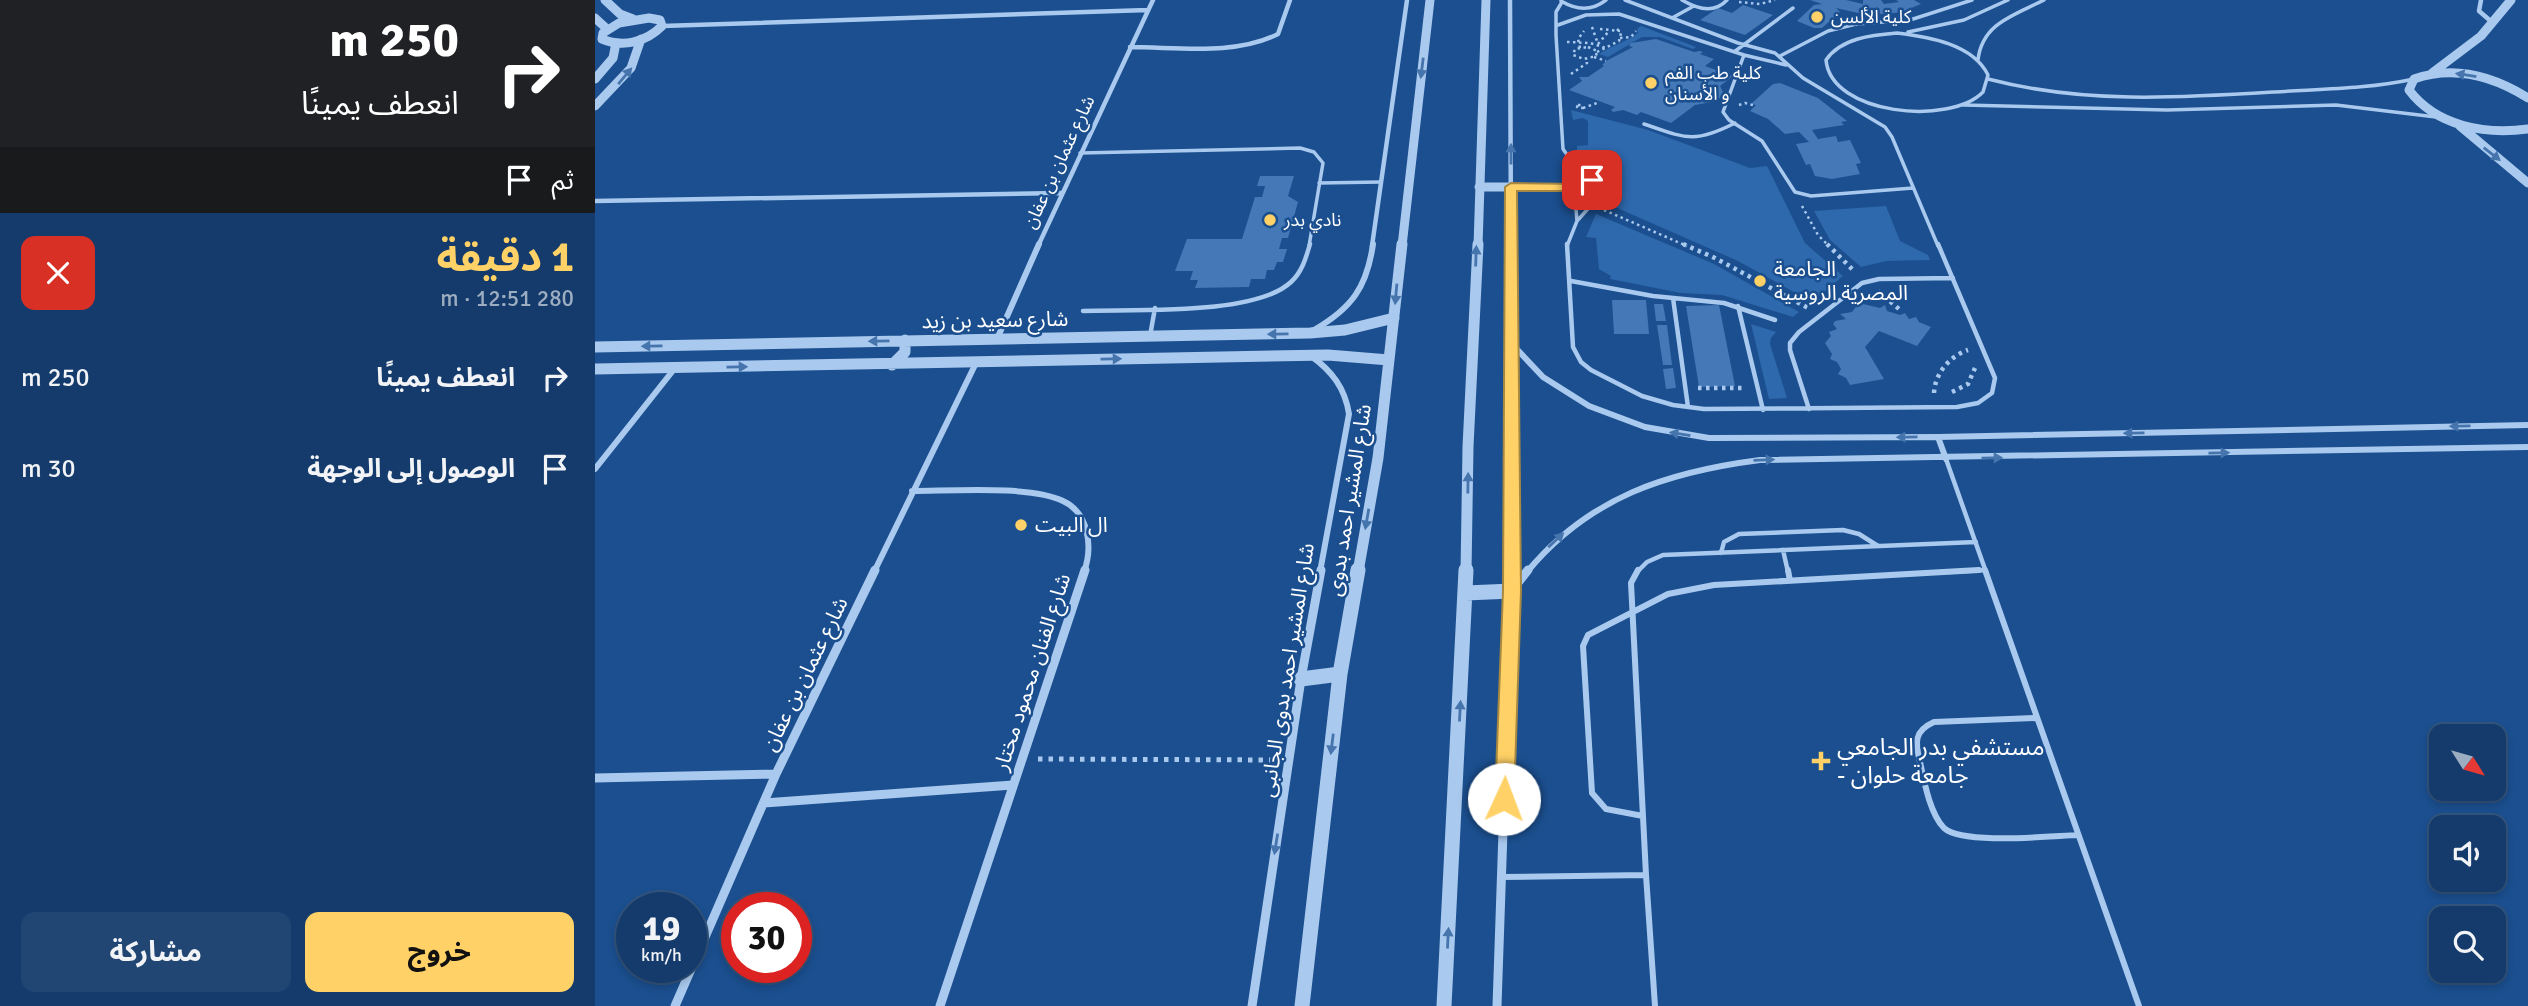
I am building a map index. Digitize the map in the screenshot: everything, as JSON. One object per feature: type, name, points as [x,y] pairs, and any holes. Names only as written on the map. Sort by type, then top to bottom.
[{"type":"street","points":[[605,0],[621,14],[633,19]]},
{"type":"street","name":"شارع عثمان بن عفان","points":[[997,339],[1079,153],[1153,0]]},
{"type":"street","points":[[1130,47],[1245,46],[1265,42],[1278,34],[1290,0]]},
{"type":"street","points":[[1310,333],[1339,314],[1365,281],[1407,0]]},
{"type":"street","name":"شارع المشير احمد بدوى","points":[[1302,1006],[1340,674],[1378,458],[1430,0]]},
{"type":"street","points":[[1444,1006],[1466,593],[1468,447],[1474,360],[1486,0]]},
{"type":"street","points":[[1497,1006],[1512,591],[1510,0]]},
{"type":"street","points":[[2481,0],[2479,11],[2493,23]]},
{"type":"street","points":[[2511,0],[2493,23],[2467,48],[2431,73],[2414,79],[2409,90],[2413,97],[2442,118],[2457,123],[2490,131],[2528,129]]},
{"type":"street","points":[[662,26],[655,19],[633,19],[607,29],[602,39],[616,43],[641,39],[662,26],[1147,10]]},
{"type":"street","points":[[595,18],[607,29]]},
{"type":"street","points":[[595,106],[632,68],[641,39]]},
{"type":"street","points":[[595,79],[613,58],[616,43]]},
{"type":"street","points":[[2431,73],[2456,73],[2485,79],[2528,98]]},
{"type":"street","points":[[2457,123],[2528,183]]},
{"type":"street","points":[[1479,187],[1511,187]]},
{"type":"street","points":[[595,201],[1061,193]]},
{"type":"street","name":"شارع سعيد بن زيد","points":[[595,347],[1310,333],[1345,330],[1394,318]]},
{"type":"street","points":[[1007,362],[1021,350],[1018,338]]},
{"type":"street","points":[[1070,360],[1070,349],[1079,338]]},
{"type":"street","points":[[892,365],[905,352],[905,340]]},
{"type":"street","points":[[944,364],[946,352],[956,340]]},
{"type":"street","points":[[1511,343],[1543,377],[1589,406],[1616,417],[1677,433],[1741,439],[2528,425]]},
{"type":"street","name":"شارع سعيد بن زيد","points":[[595,369],[1311,355],[1362,356],[1389,360]]},
{"type":"street","name":"شارع المشير احمد بدوى الجانبى","points":[[1252,1006],[1301,679],[1349,414],[1343,387],[1335,375],[1311,355]]},
{"type":"street","name":"شارع عثمان بن عفان","points":[[675,1006],[776,774],[976,363]]},
{"type":"street","points":[[595,469],[675,367]]},
{"type":"street","points":[[1938,437],[1946,458]]},
{"type":"street","points":[[1466,593],[1512,591],[1542,553],[1587,514],[1630,491],[1687,470],[1761,460],[2528,447]]},
{"type":"street","name":"شارع الفنان محمود مختار","points":[[912,491],[1045,493],[1067,503],[1083,518],[1090,538],[1088,561],[940,1006]]},
{"type":"street","points":[[1301,679],[1340,674]]},
{"type":"street","points":[[595,778],[776,774]]},
{"type":"street","points":[[764,803],[1013,785]]},
{"type":"lane","points":[[1577,221],[1572,162],[1562,144],[1556,12],[1561,1],[1574,7],[1590,8],[1606,0]]},
{"type":"lane","points":[[1625,0],[1780,56],[1786,65]]},
{"type":"lane","points":[[1682,0],[1703,10],[1721,6],[1727,1]]},
{"type":"lane","points":[[1780,56],[1814,37],[1837,29],[1910,20],[1972,0]]},
{"type":"lane","points":[[2008,0],[1949,25],[1857,37],[1831,52],[1827,62],[1829,74],[1838,85],[1853,95],[1896,109],[1932,110],[1964,105],[2167,110],[2336,105],[2442,118]]},
{"type":"lane","points":[[1977,60],[1979,45],[1988,31],[2003,20],[2044,0]]},
{"type":"lane","points":[[1672,18],[1692,7]]},
{"type":"lane","points":[[1590,8],[1593,14]]},
{"type":"lane","points":[[1734,52],[1793,8]]},
{"type":"lane","points":[[1558,25],[1593,14],[1628,16],[1734,52],[1786,65],[1885,127],[1995,378],[1992,393],[1978,403],[1957,407],[1763,410],[1688,407],[1657,401],[1628,391],[1581,362],[1573,347],[1567,245],[1577,221],[1606,188],[1601,181],[1572,162]]},
{"type":"lane","points":[[1897,33],[1952,45],[1977,60],[1988,79],[1985,89],[1977,98],[1964,105]]},
{"type":"lane","points":[[1744,55],[1723,108],[1725,116],[1762,141],[1792,189],[1799,194],[1913,188]]},
{"type":"lane","points":[[1988,79],[2052,94],[2110,98],[2367,87],[2414,79]]},
{"type":"lane","points":[[1644,124],[1696,139],[1707,138],[1735,123]]},
{"type":"lane","points":[[1079,153],[1300,148],[1314,152],[1322,159],[1305,261],[1285,286],[1260,299],[1235,305],[1083,311]]},
{"type":"lane","points":[[1511,187],[1581,187],[1588,181],[1601,181]]},
{"type":"lane","points":[[1319,183],[1381,182]]},
{"type":"lane","points":[[1581,187],[1588,194],[1602,193]]},
{"type":"lane","points":[[1809,409],[1790,350],[1790,343],[1798,332],[1853,288],[1867,282],[1952,278]]},
{"type":"lane","points":[[1571,281],[1738,306],[1775,320]]},
{"type":"lane","points":[[1673,298],[1688,407]]},
{"type":"lane","points":[[1738,306],[1763,410]]},
{"type":"lane","points":[[1150,337],[1155,308]]},
{"type":"lane","points":[[1946,458],[2139,1006]]},
{"type":"lane","points":[[1721,553],[1724,542],[1739,534],[1843,530],[1859,534],[1878,546]]},
{"type":"lane","points":[[1655,1006],[1632,611],[1631,583],[1637,570],[1648,561],[1663,555],[1976,542]]},
{"type":"lane","points":[[1783,550],[1790,581]]},
{"type":"lane","points":[[1643,816],[1605,810],[1592,793],[1583,646],[1593,631],[1668,594],[1714,585],[1985,570]]},
{"type":"lane","points":[[2036,718],[1934,722],[1921,729],[1917,735],[1915,749],[1940,822],[1952,833],[1969,838],[2078,835]]},
{"type":"lane","points":[[1502,877],[1646,875]]},
{"type":"path","points":[[1727,1],[1775,0]]},
{"type":"path","points":[[1577,42],[1581,33],[1592,26],[1616,28],[1621,33],[1620,38]]},
{"type":"path","points":[[1592,26],[1598,44]]},
{"type":"path","points":[[1594,57],[1597,52],[1607,49],[1620,38],[1634,36],[1637,32],[1635,29]]},
{"type":"path","points":[[1598,44],[1609,31]]},
{"type":"path","points":[[1556,42],[1598,44],[1607,49]]},
{"type":"path","points":[[1577,42],[1580,48]]},
{"type":"path","points":[[1597,52],[1591,48],[1580,48],[1573,52],[1574,56],[1584,59],[1594,57],[1606,61]]},
{"type":"path","points":[[1583,108],[1601,102]]},
{"type":"path","points":[[1748,103],[1756,106]]},
{"type":"path","points":[[1799,194],[1806,215],[1818,236],[1837,256],[1899,309]]},
{"type":"path","points":[[1590,204],[1716,257],[1820,314]]},
{"type":"path","points":[[1921,394],[1955,391],[1972,379],[1975,367],[1962,334],[1977,334]]},
{"type":"path","points":[[1934,393],[1935,382],[1955,355],[1968,351]]},
{"type":"path","points":[[1686,388],[1757,388]]},
{"type":"path","points":[[1022,759],[1289,760]]},
{"type":"shaded area","points":[[1641,26],[1696,47],[1693,49],[1660,37],[1642,37],[1608,57],[1599,54],[1634,36]]},
{"type":"shaded area","points":[[1571,110],[1648,130],[1750,168],[1767,166],[1805,243],[1843,276],[1812,302],[1738,261],[1608,204],[1619,193],[1620,183],[1577,153],[1577,146],[1588,145],[1588,121],[1583,118],[1573,120]]},
{"type":"shaded area","points":[[1886,206],[1900,241],[1928,255],[1930,260],[1886,261],[1861,267],[1830,240],[1814,211]]},
{"type":"shaded area","points":[[1596,214],[1714,264],[1799,312],[1793,317],[1722,295],[1681,293],[1610,279],[1611,276],[1599,269],[1596,238],[1586,237]]},
{"type":"shaded area","points":[[1751,324],[1776,332],[1770,344],[1787,398],[1769,399]]},
{"type":"building","name":"كلية الألسن","points":[[1810,0],[1846,0],[1863,4],[1863,0],[1881,0],[1884,4],[1899,2],[1896,0],[1914,0],[1921,4],[1902,12],[1885,14],[1858,13],[1836,8],[1840,12],[1822,28],[1814,28],[1797,21],[1814,5],[1822,4]]},
{"type":"building","points":[[1743,5],[1773,15],[1745,35],[1700,20],[1718,8],[1732,13]]},
{"type":"building","name":"كلية طب الفم و الأسنان","points":[[1656,39],[1694,52],[1703,52],[1700,54],[1714,59],[1705,66],[1733,76],[1720,86],[1723,92],[1720,98],[1695,105],[1671,123],[1641,112],[1637,115],[1623,110],[1613,112],[1611,110],[1615,107],[1569,90],[1582,81],[1579,77],[1588,77],[1608,60],[1633,47],[1629,46],[1631,43]]},
{"type":"building","points":[[1780,83],[1818,98],[1847,121],[1841,122],[1844,125],[1812,130],[1818,139],[1836,136],[1838,142],[1850,140],[1861,163],[1856,164],[1860,174],[1832,179],[1815,176],[1810,164],[1806,165],[1796,144],[1809,142],[1799,132],[1785,134],[1768,119],[1750,111],[1756,105],[1751,104],[1773,84]]},
{"type":"building","name":"نادي بدر","points":[[1260,176],[1294,176],[1288,196],[1298,202],[1288,238],[1282,238],[1279,249],[1287,249],[1283,262],[1277,262],[1274,270],[1267,270],[1265,279],[1251,279],[1249,287],[1195,288],[1198,280],[1190,280],[1193,271],[1175,271],[1187,239],[1242,239],[1255,197],[1262,197],[1265,186],[1257,186]]},
{"type":"building","points":[[1612,300],[1646,300],[1649,334],[1614,334]]},
{"type":"building","points":[[1859,303],[1880,308],[1885,305],[1887,311],[1900,315],[1905,313],[1909,319],[1916,317],[1919,322],[1931,327],[1917,346],[1879,331],[1865,347],[1884,379],[1850,385],[1846,378],[1838,374],[1841,369],[1837,362],[1830,359],[1832,354],[1825,343],[1831,336],[1829,332],[1837,329],[1833,324],[1835,321],[1846,319],[1840,314],[1852,312]]},
{"type":"building","points":[[1654,304],[1663,304],[1666,321],[1656,321]]},
{"type":"building","points":[[1719,305],[1735,386],[1699,387],[1686,306]]},
{"type":"building","points":[[1657,325],[1667,325],[1672,365],[1663,365]]},
{"type":"building","points":[[1673,368],[1676,388],[1666,389],[1663,369]]},
{"type":"place","name":"كلية الألسن","points":[[1817,17]]},
{"type":"place","name":"كلية طب الفم و الأسنان","points":[[1651,83]]},
{"type":"place","name":"نادي بدر","points":[[1270,220]]},
{"type":"place","name":"الجامعة المصرية الروسية","points":[[1760,281]]},
{"type":"place","name":"ال البيت","points":[[1021,525]]},
{"type":"place","name":"مستشفي بدر الجامعي - جامعة حلوان","points":[[1821,761]]},
{"type":"route","points":[[1504,799],[1512,591],[1511,187],[1581,187],[1592,180]]}]
